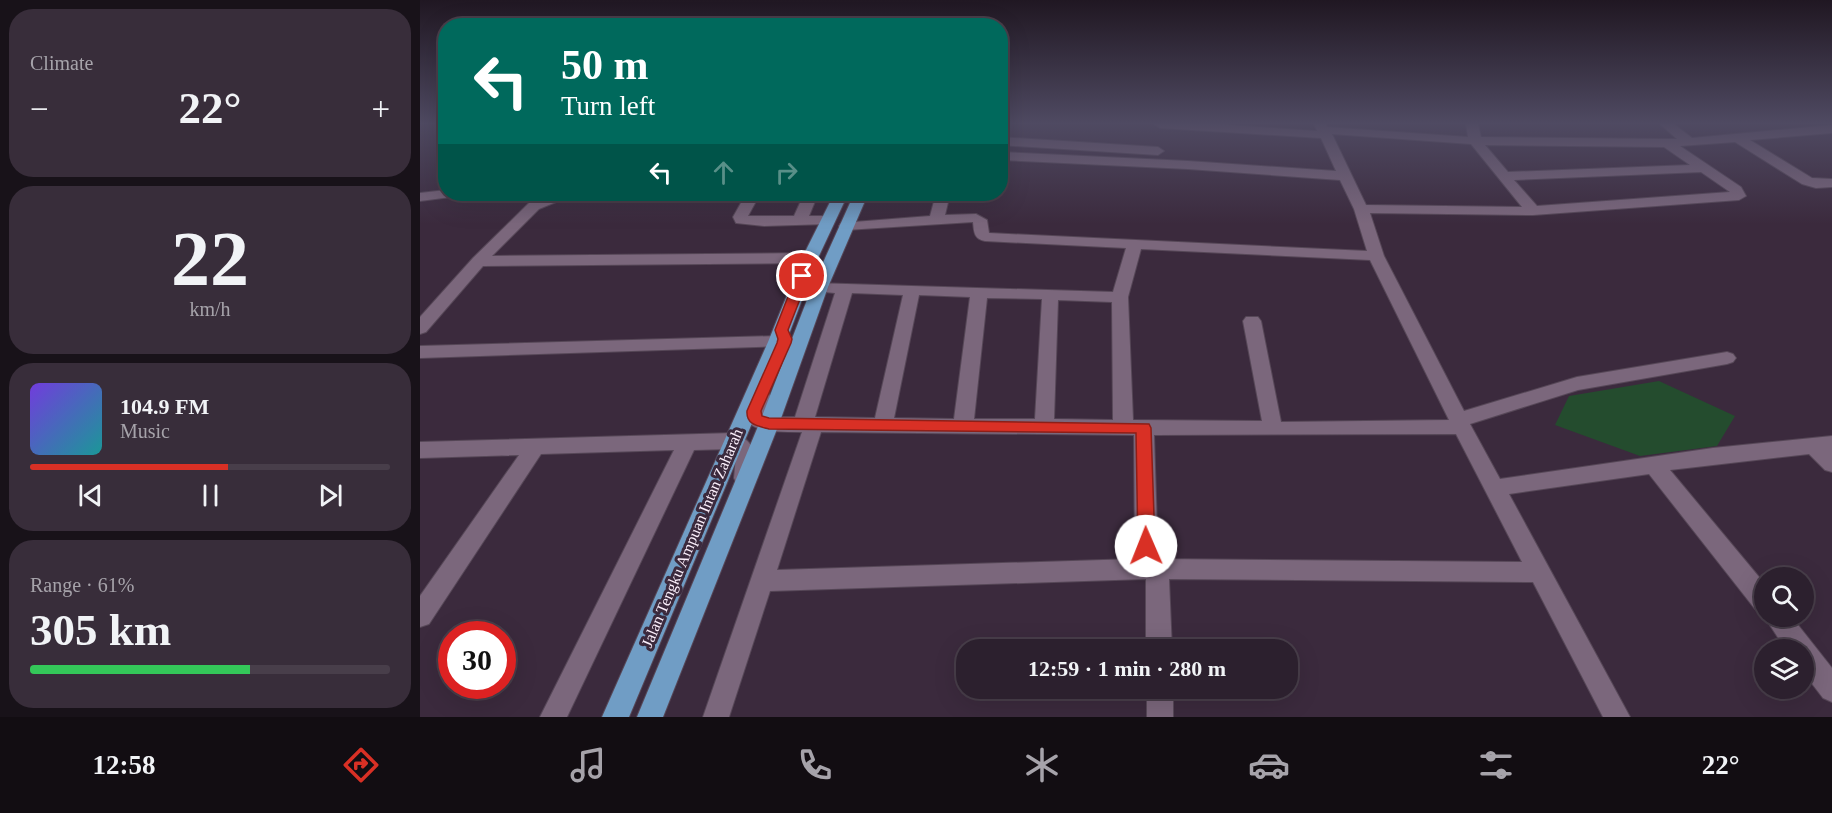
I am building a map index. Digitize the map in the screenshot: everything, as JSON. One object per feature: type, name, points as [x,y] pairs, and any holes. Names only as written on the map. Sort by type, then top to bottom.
[{"type":"main road","name":"Jalan Tengku Ampuan Intan Zaharah","points":[[615,717],[779,336],[810,258],[838,201]]},
{"type":"main road","name":"Jalan Tengku Ampuan Intan Zaharah","points":[[650,717],[769,424],[820,286],[858,201]]},
{"type":"street","points":[[1030,157],[1345,176]]},
{"type":"street","points":[[1336,157],[1361,209],[1376,256],[1461,423],[1617,717]]},
{"type":"street","points":[[1488,157],[1533,211]]},
{"type":"street","points":[[1361,209],[1533,211],[1739,196],[1736,190],[1690,157]]},
{"type":"street","points":[[1771,157],[1807,181],[1816,184],[1832,183]]},
{"type":"street","points":[[1502,176],[1705,168]]},
{"type":"street","points":[[420,197],[438,195]]},
{"type":"street","points":[[420,328],[479,261],[534,206],[545,201]]},
{"type":"street","points":[[749,201],[740,217],[741,220],[764,222],[828,220]]},
{"type":"street","points":[[800,220],[808,201]]},
{"type":"street","points":[[937,219],[941,201]]},
{"type":"street","points":[[846,226],[908,224],[937,219],[976,218],[980,220],[981,233],[985,237],[1376,256]]},
{"type":"street","points":[[1135,244],[1120,297],[1158,639]]},
{"type":"street","points":[[479,261],[810,258]]},
{"type":"street","points":[[820,286],[1120,297]]},
{"type":"street","points":[[716,717],[761,580],[808,424],[845,288]]},
{"type":"street","points":[[884,425],[912,290]]},
{"type":"street","points":[[963,426],[979,292]]},
{"type":"street","points":[[1044,428],[1050,295]]},
{"type":"street","points":[[1252,321],[1273,429]]},
{"type":"street","points":[[420,352],[779,336],[785,339],[784,343],[754,411],[754,417],[757,420],[769,424],[1044,428],[1273,429],[1461,423],[1577,384],[1727,358]]},
{"type":"street","points":[[420,450],[734,441],[743,445],[747,452],[743,486]]},
{"type":"street","points":[[553,717],[688,442]]},
{"type":"street","points":[[1495,488],[1654,465],[1823,445],[1832,464]]},
{"type":"street","points":[[420,616],[427,596],[536,446]]},
{"type":"street","points":[[1654,465],[1754,589]]},
{"type":"street","points":[[761,580],[1152,569],[1539,572]]},
{"type":"street","points":[[1785,627],[1794,639]]},
{"type":"street","points":[[1814,665],[1832,689]]},
{"type":"street","points":[[1160,699],[1160,717]]},
{"type":"green space","points":[[1659,381],[1735,416],[1717,446],[1640,456],[1555,425],[1569,396]]},
{"type":"route","points":[[802,276],[782,330],[784,343],[754,411],[754,417],[757,420],[769,424],[1144,428],[1146,546]]}]
